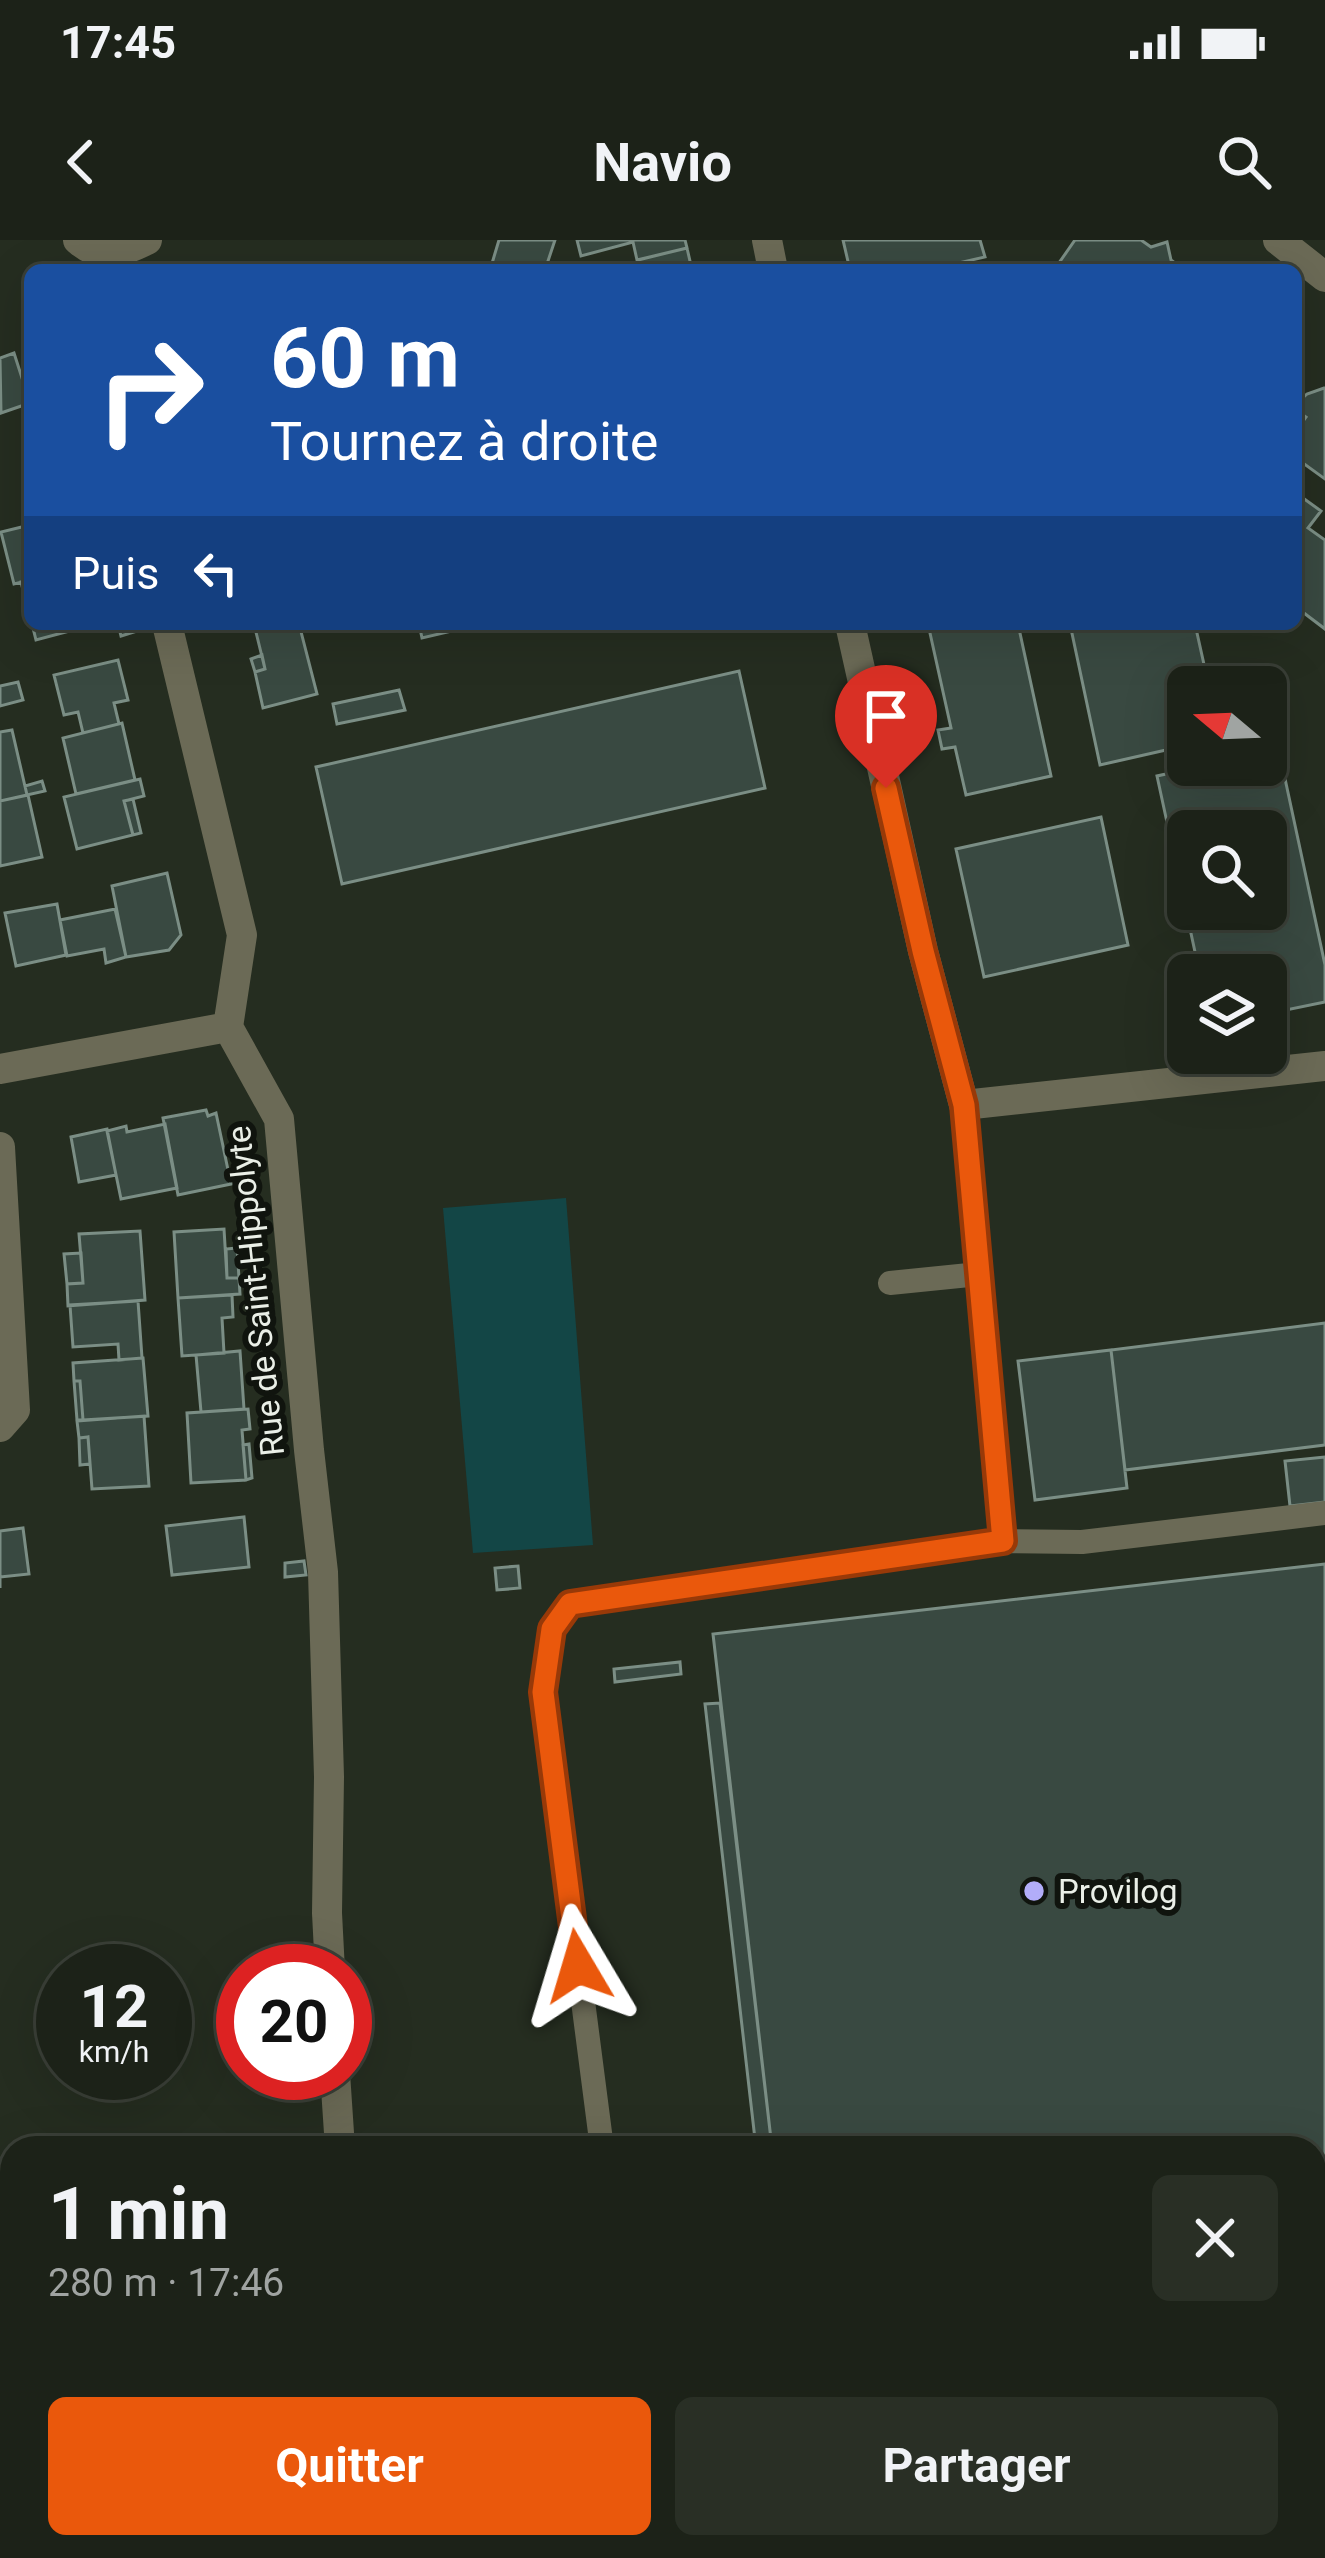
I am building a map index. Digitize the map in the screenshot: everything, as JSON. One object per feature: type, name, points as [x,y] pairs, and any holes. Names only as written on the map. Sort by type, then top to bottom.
[{"type":"street","points":[[78,240],[107,261],[147,240]]},
{"type":"street","points":[[1278,240],[1320,273]]},
{"type":"street","points":[[0,1069],[228,1027],[242,935],[168,630]]},
{"type":"street","points":[[851,630],[923,951],[964,1105],[1325,1066]]},
{"type":"street","name":"Rue de Saint-Hippolyte","points":[[228,1027],[278,1119],[323,1572],[329,1944]]},
{"type":"street","points":[[0,1147],[14,1410],[0,1427]]},
{"type":"street","points":[[337,2100],[339,2136]]},
{"type":"lane","points":[[964,1105],[1003,1541]]},
{"type":"lane","points":[[890,1283],[979,1274]]},
{"type":"lane","points":[[600,2136],[543,1692],[552,1629],[570,1604],[1003,1541],[1082,1542],[1325,1513]]},
{"type":"water","points":[[566,1198],[593,1545],[473,1553],[443,1208]]},
{"type":"building","points":[[499,240],[555,240],[547,264],[492,264]]},
{"type":"building","points":[[577,240],[685,240],[687,248],[637,260],[633,242],[581,256]]},
{"type":"building","points":[[843,240],[980,240],[985,257],[954,264],[849,264]]},
{"type":"building","points":[[1075,240],[1141,240],[1151,247],[1167,242],[1176,264],[1058,264]]},
{"type":"building","points":[[687,248],[691,264],[639,264],[638,260]]},
{"type":"building","points":[[14,353],[24,384],[24,405],[1,413],[0,358]]},
{"type":"building","points":[[1325,388],[1325,479],[1302,462],[1306,417],[1302,399]]},
{"type":"building","points":[[1302,497],[1321,511],[1308,528],[1325,540],[1325,629],[1302,612]]},
{"type":"building","points":[[24,526],[24,582],[14,584],[1,532]]},
{"type":"building","points":[[34,630],[73,630],[36,640]]},
{"type":"building","points":[[255,630],[301,630],[317,694],[263,708],[255,672],[265,669]]},
{"type":"building","points":[[420,630],[456,630],[422,638]]},
{"type":"building","points":[[929,630],[1019,630],[1051,776],[966,795],[955,747],[942,749],[938,730],[951,728]]},
{"type":"building","points":[[1071,630],[1196,630],[1204,666],[1167,666],[1167,750],[1100,765]]},
{"type":"building","points":[[262,655],[265,669],[255,672],[251,659]]},
{"type":"building","points":[[118,660],[128,700],[114,703],[119,724],[83,733],[78,712],[64,715],[54,675]]},
{"type":"building","points":[[739,671],[765,788],[342,884],[316,767]]},
{"type":"building","points":[[18,682],[23,700],[0,706],[0,686]]},
{"type":"building","points":[[399,690],[405,710],[337,724],[333,704]]},
{"type":"building","points":[[122,723],[135,780],[76,794],[63,738]]},
{"type":"building","points":[[12,730],[27,795],[0,801],[0,732]]},
{"type":"building","points":[[1167,774],[1167,786],[1287,786],[1325,965],[1325,1002],[1287,1010],[1287,954],[1195,954],[1190,930],[1287,930],[1287,810],[1167,810],[1167,822],[1157,776]]},
{"type":"building","points":[[140,779],[144,796],[124,801],[133,835],[77,849],[64,797]]},
{"type":"building","points":[[42,781],[45,791],[27,795],[25,786]]},
{"type":"building","points":[[28,795],[42,857],[0,866],[0,801]]},
{"type":"building","points":[[133,799],[141,833],[133,835],[124,801]]},
{"type":"building","points":[[1101,817],[1128,945],[984,977],[956,849]]},
{"type":"building","points":[[167,873],[181,935],[169,950],[126,957],[112,886]]},
{"type":"building","points":[[57,904],[66,955],[16,966],[5,913]]},
{"type":"building","points":[[115,909],[126,957],[106,963],[104,949],[67,956],[60,920]]},
{"type":"building","points":[[206,1110],[208,1116],[216,1113],[231,1184],[178,1195],[163,1118]]},
{"type":"building","points":[[165,1124],[177,1188],[121,1199],[107,1131]]},
{"type":"building","points":[[107,1129],[116,1175],[79,1182],[71,1137]]},
{"type":"building","points":[[224,1229],[227,1278],[239,1278],[240,1294],[178,1298],[174,1232]]},
{"type":"building","points":[[140,1231],[145,1300],[68,1306],[67,1284],[83,1283],[79,1234]]},
{"type":"building","points":[[237,1248],[239,1278],[227,1278],[226,1249]]},
{"type":"building","points":[[81,1253],[83,1283],[67,1284],[64,1254]]},
{"type":"building","points":[[232,1295],[233,1317],[222,1318],[224,1353],[182,1356],[178,1298]]},
{"type":"building","points":[[138,1301],[142,1358],[119,1360],[118,1344],[73,1347],[70,1305]]},
{"type":"building","points":[[1325,1323],[1325,1445],[1125,1470],[1111,1350]]},
{"type":"building","points":[[1111,1350],[1127,1488],[1035,1500],[1018,1361]]},
{"type":"building","points":[[240,1351],[244,1409],[201,1412],[196,1355]]},
{"type":"building","points":[[143,1358],[148,1416],[83,1420],[80,1381],[74,1381],[73,1363]]},
{"type":"building","points":[[74,1381],[80,1381],[83,1420],[77,1420]]},
{"type":"building","points":[[248,1409],[250,1429],[242,1430],[246,1480],[191,1483],[187,1413]]},
{"type":"building","points":[[144,1416],[149,1486],[92,1489],[88,1437],[79,1438],[77,1421]]},
{"type":"building","points":[[88,1437],[90,1464],[80,1465],[79,1438]]},
{"type":"building","points":[[249,1444],[252,1478],[246,1480],[243,1445]]},
{"type":"building","points":[[1325,1457],[1325,1502],[1290,1506],[1285,1461]]},
{"type":"building","points":[[244,1517],[249,1567],[172,1575],[166,1526]]},
{"type":"building","points":[[23,1528],[29,1574],[0,1577],[0,1531]]},
{"type":"building","points":[[304,1561],[306,1575],[285,1577],[285,1563]]},
{"type":"building","name":"Provilog","points":[[1325,1564],[1325,2136],[771,2136],[713,1634]]},
{"type":"building","points":[[518,1566],[520,1588],[497,1590],[495,1568]]},
{"type":"building","points":[[680,1662],[681,1674],[615,1682],[614,1669]]},
{"type":"building","points":[[720,1703],[771,2136],[755,2136],[705,1704]]},
{"type":"place","name":"Provilog","points":[[1034,1891]]},
{"type":"route","points":[[578,1966],[543,1692],[552,1629],[570,1604],[1003,1541],[964,1105],[886,788]]}]
